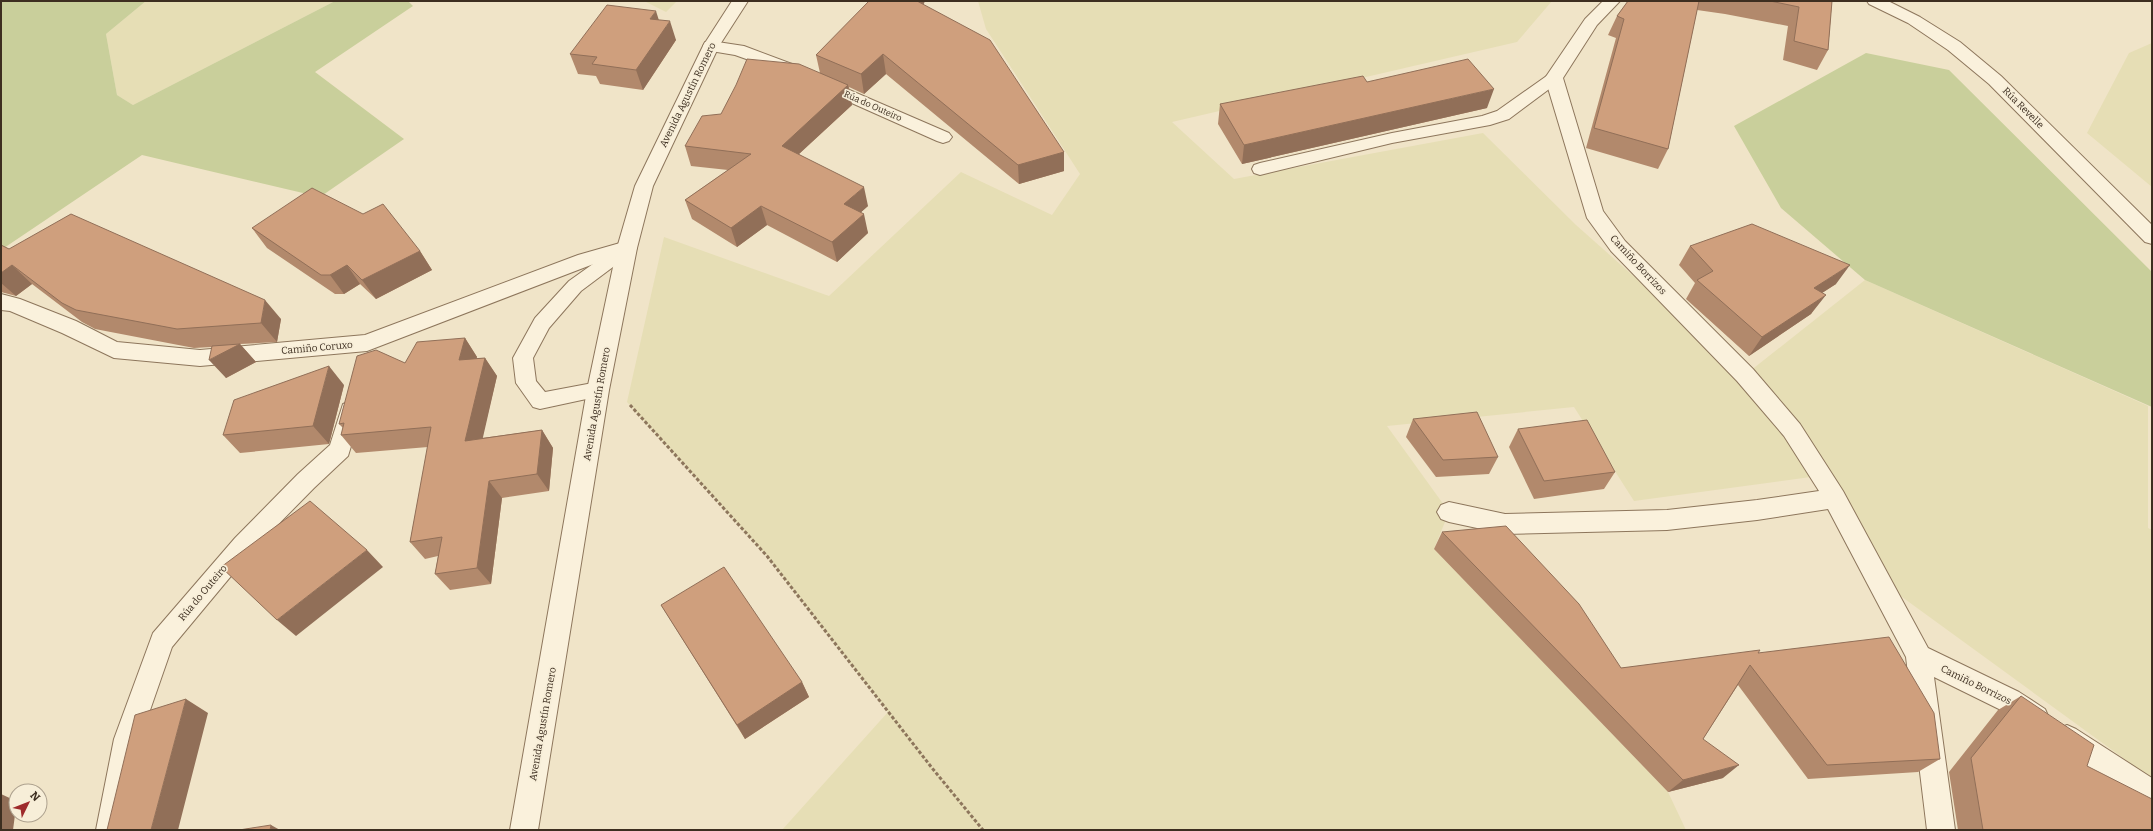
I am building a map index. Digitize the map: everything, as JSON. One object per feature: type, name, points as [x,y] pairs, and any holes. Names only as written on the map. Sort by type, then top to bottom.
[{"type":"street","name":"Avenida Agustín Romero","points":[[524,830],[553,666],[598,390],[628,248],[644,186],[711,46],[740,1]]},
{"type":"street","points":[[1554,78],[1591,22],[1612,1]]},
{"type":"street","name":"Rúa Revelle","points":[[1876,1],[1914,20],[1947,42],[1995,80],[2152,237]]},
{"type":"street","name":"Rúa do Outeiro","points":[[711,46],[738,50],[812,79],[943,137]]},
{"type":"street","name":"Camiño Borrizos","points":[[1554,78],[1594,213],[1618,246],[1745,375],[1792,430],[1835,498],[1919,656],[1941,830]]},
{"type":"street","name":"Camiño Coruxo","points":[[1,302],[13,304],[70,327],[114,350],[200,358],[365,354],[585,260],[628,248]]},
{"type":"street","name":"Rúa do Outeiro","points":[[110,830],[127,739],[162,641],[243,545],[306,481],[340,450],[356,391]]},
{"type":"street","points":[[1449,512],[1505,524],[1666,520],[1757,510],[1835,498]]},
{"type":"street","name":"Camiño Borrizos","points":[[1919,656],[2010,701],[2152,794]]},
{"type":"lane","points":[[1260,169],[1392,138],[1484,121],[1503,115],[1554,78]]},
{"type":"lane","points":[[598,390],[540,401],[526,384],[523,358],[542,323],[576,286],[628,248]]},
{"type":"path","points":[[598,390],[627,402],[768,556],[932,768],[983,830]]},
{"type":"shaded area","points":[[146,1],[335,1],[133,105],[117,95],[106,34]]},
{"type":"shaded area","points":[[644,1],[677,1],[666,12]]},
{"type":"shaded area","points":[[978,1],[1552,1],[1517,42],[1172,122],[1234,179],[1483,133],[1576,225],[1745,375],[1865,280],[2148,406],[2148,528],[2152,530],[2152,779],[1880,581],[1818,476],[1634,501],[1574,407],[1387,426],[1449,512],[1434,549],[1668,792],[1686,830],[782,830],[888,712],[767,556],[627,402],[664,237],[829,296],[961,172],[1052,215],[1080,174],[986,29]]},
{"type":"shaded area","points":[[2152,43],[2152,187],[2087,133],[2129,53]]},
{"type":"green space","points":[[2,1],[146,1],[106,34],[117,95],[133,105],[335,1],[408,1],[413,6],[315,72],[404,139],[320,197],[142,155],[1,250]]},
{"type":"green space","points":[[1866,53],[1949,70],[2152,272],[2152,407],[1865,280],[1781,208],[1734,126]]},
{"type":"building","points":[[869,1],[917,1],[990,40],[1064,152],[1018,165],[883,54],[861,74],[816,55]]},
{"type":"building","points":[[1628,1],[1699,1],[1668,149],[1594,128],[1624,19],[1617,16]]},
{"type":"building","points":[[1770,1],[1832,1],[1828,50],[1794,41],[1799,7]]},
{"type":"building","points":[[607,5],[656,11],[650,19],[670,21],[636,70],[592,64],[597,57],[570,54]]},
{"type":"building","points":[[747,59],[799,64],[848,85],[782,146],[864,187],[844,204],[864,214],[832,242],[761,206],[731,228],[685,200],[751,154],[685,146],[702,116],[721,114]]},
{"type":"building","points":[[1468,59],[1494,89],[1244,145],[1220,104],[1363,76],[1367,82]]},
{"type":"building","points":[[312,188],[363,214],[383,204],[420,251],[362,280],[347,265],[330,275],[321,275],[252,228]]},
{"type":"building","points":[[71,214],[265,300],[261,323],[177,329],[76,310],[62,303],[12,265],[1,273],[1,245],[9,249]]},
{"type":"building","points":[[1752,224],[1850,265],[1814,288],[1826,295],[1762,337],[1697,280],[1713,271],[1690,246]]},
{"type":"building","points":[[465,338],[459,360],[485,358],[465,441],[542,430],[537,474],[489,481],[477,568],[435,574],[442,537],[410,542],[431,427],[341,435],[344,423],[339,424],[357,356],[376,350],[405,363],[417,342]]},
{"type":"building","points":[[240,344],[209,360],[212,346]]},
{"type":"building","points":[[329,366],[313,426],[223,435],[234,400]]},
{"type":"building","points":[[1477,412],[1498,457],[1443,460],[1413,419]]},
{"type":"building","points":[[1587,420],[1615,472],[1544,481],[1518,429]]},
{"type":"building","points":[[310,501],[367,550],[277,620],[221,567]]},
{"type":"building","points":[[1506,526],[1579,604],[1621,668],[1760,650],[1758,653],[1889,637],[1934,713],[1940,759],[1827,765],[1750,665],[1703,739],[1739,765],[1683,780],[1442,532]]},
{"type":"building","points":[[724,567],[802,682],[737,725],[661,605]]},
{"type":"building","points":[[2021,696],[2094,745],[2087,766],[2152,799],[2152,830],[1983,830],[1971,758]]},
{"type":"building","points":[[186,699],[151,830],[107,830],[135,715]]},
{"type":"building","points":[[271,825],[270,830],[239,830]]}]
